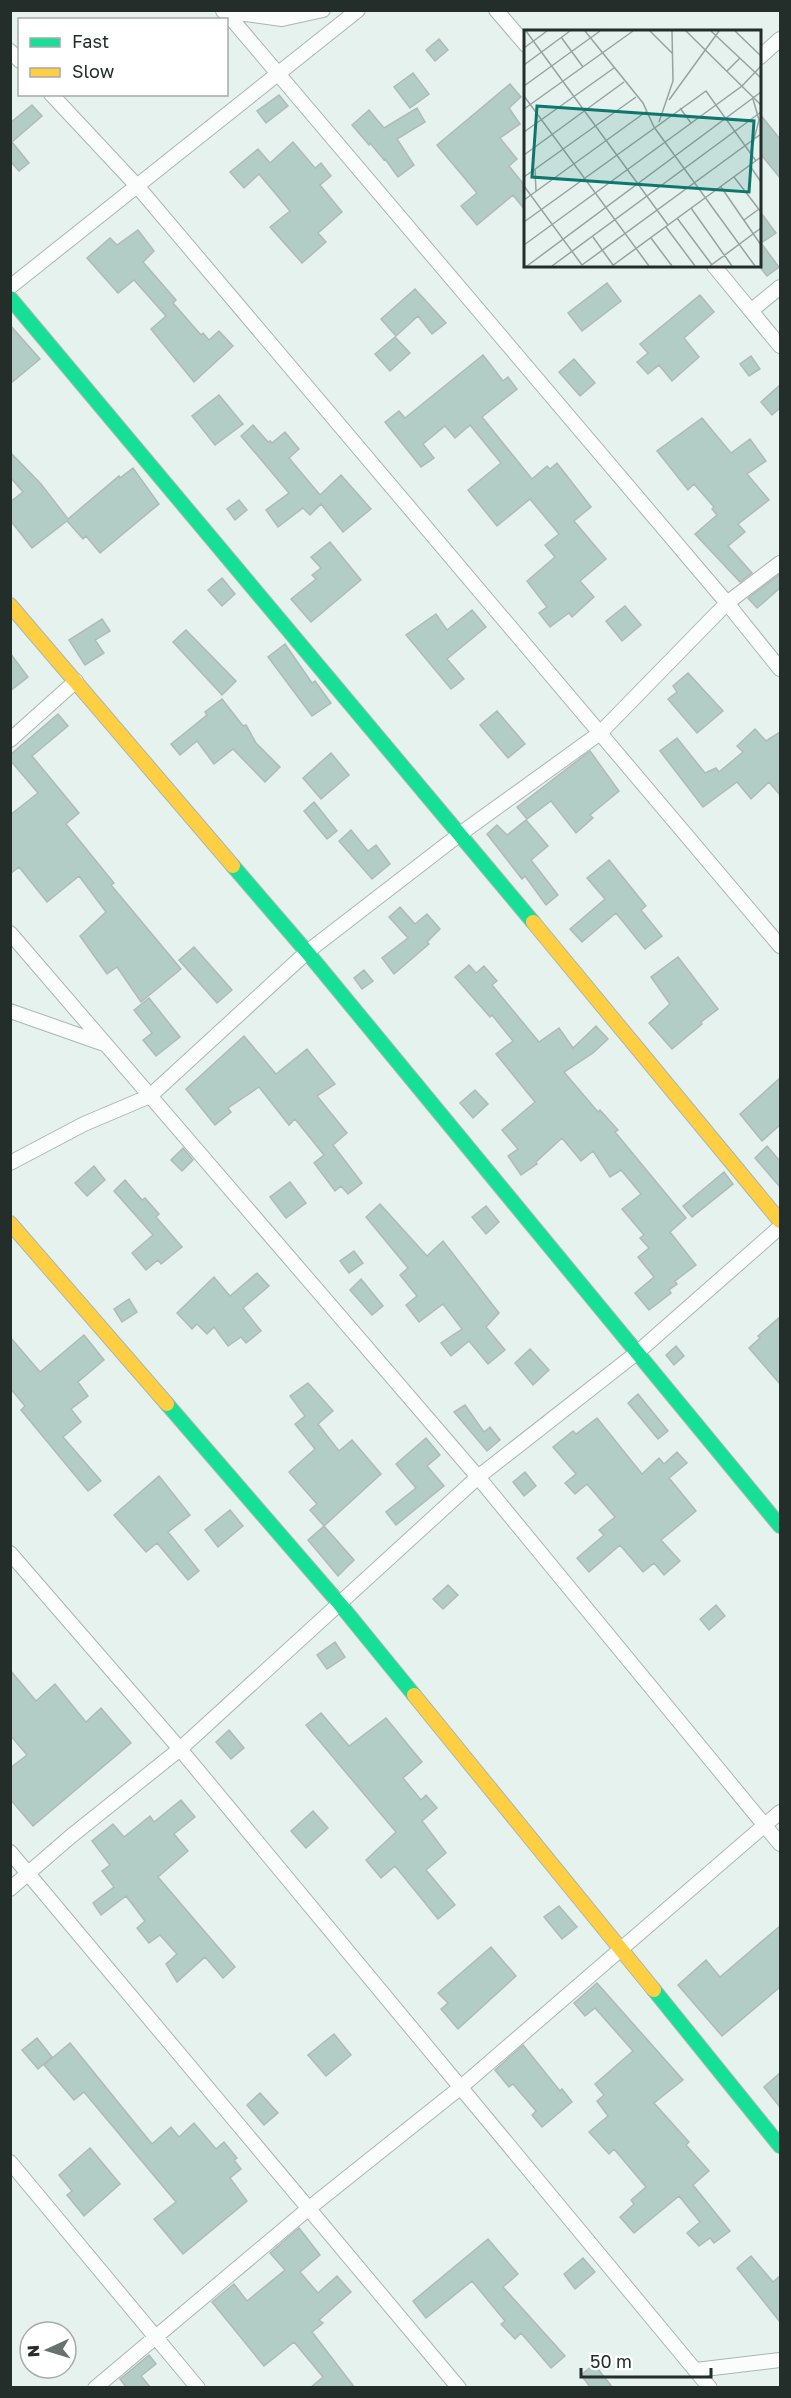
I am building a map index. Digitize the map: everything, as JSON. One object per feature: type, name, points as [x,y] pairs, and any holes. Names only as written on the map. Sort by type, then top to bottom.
[{"type":"street","points":[[223,11],[282,19],[323,10]]},
{"type":"street","points":[[10,287],[358,10]]},
{"type":"street","points":[[496,10],[524,44]]},
{"type":"street","points":[[223,11],[727,603],[780,669]]},
{"type":"street","points":[[761,55],[780,39]]},
{"type":"street","points":[[53,96],[138,187],[780,946]]},
{"type":"street","points":[[715,267],[780,346]]},
{"type":"street","points":[[752,310],[780,287]]},
{"type":"street","points":[[10,297],[460,834],[780,1221]]},
{"type":"street","points":[[10,1163],[84,1124],[150,1096],[307,952],[460,834],[600,733],[727,603],[780,563]]},
{"type":"street","points":[[10,605],[307,952],[639,1351],[780,1526]]},
{"type":"street","points":[[10,740],[76,681]]},
{"type":"street","points":[[10,933],[478,1477],[780,1844]]},
{"type":"street","points":[[10,1011],[106,1045]]},
{"type":"street","points":[[10,1223],[339,1603],[780,2146]]},
{"type":"street","points":[[10,1889],[70,1837],[180,1749],[478,1477],[639,1351],[780,1227]]},
{"type":"street","points":[[10,1553],[180,1749],[710,2388]]},
{"type":"street","points":[[95,2388],[308,2209],[461,2087],[766,1827],[780,1812]]},
{"type":"street","points":[[10,1852],[459,2388]]},
{"type":"street","points":[[10,2162],[198,2388]]},
{"type":"street","points":[[696,2370],[780,2360]]},
{"type":"building","points":[[439,39],[448,50],[435,61],[426,50]]},
{"type":"building","points":[[413,73],[429,94],[410,108],[394,87]]},
{"type":"building","points":[[510,84],[521,97],[509,108],[520,124],[500,138],[517,159],[509,166],[524,185],[524,209],[513,195],[477,225],[461,206],[477,193],[437,145]]},
{"type":"building","points":[[279,95],[288,106],[266,123],[257,111]]},
{"type":"building","points":[[32,105],[42,116],[12,142],[29,163],[19,171],[10,161],[10,123]]},
{"type":"building","points":[[417,108],[425,122],[397,139],[414,165],[398,177],[385,159],[352,125],[369,110],[384,128]]},
{"type":"building","points":[[761,115],[780,139],[780,178],[761,154]]},
{"type":"building","points":[[293,142],[315,168],[321,163],[331,176],[320,185],[342,212],[318,233],[326,242],[302,263],[270,227],[290,211],[259,174],[244,188],[230,172],[258,149],[270,163]]},
{"type":"building","points":[[761,213],[776,233],[761,243]]},
{"type":"building","points":[[138,230],[154,251],[143,262],[176,300],[173,303],[201,335],[203,333],[209,340],[219,331],[233,346],[194,382],[151,329],[166,316],[134,280],[118,293],[87,258],[110,238],[117,245]]},
{"type":"building","points":[[761,243],[779,267],[767,276],[760,267]]},
{"type":"building","points":[[607,283],[621,301],[582,331],[568,313]]},
{"type":"building","points":[[415,289],[446,323],[432,334],[418,316],[396,336],[381,319]]},
{"type":"building","points":[[700,295],[714,312],[684,338],[699,357],[672,381],[659,365],[648,374],[637,362],[648,353],[640,344]]},
{"type":"building","points":[[10,325],[40,359],[10,384]]},
{"type":"building","points":[[395,337],[410,353],[390,371],[375,354]]},
{"type":"building","points":[[483,355],[503,381],[508,377],[517,389],[482,417],[532,479],[547,466],[550,469],[557,463],[591,507],[574,521],[606,559],[580,581],[594,597],[572,617],[569,613],[550,627],[539,613],[547,607],[527,581],[555,557],[545,545],[559,534],[530,499],[497,526],[468,490],[501,463],[470,425],[455,438],[445,426],[423,444],[434,458],[421,467],[385,422],[399,411],[405,418]]},
{"type":"building","points":[[751,356],[760,369],[749,376],[740,364]]},
{"type":"building","points":[[574,359],[595,383],[580,396],[559,372]]},
{"type":"building","points":[[780,385],[780,408],[772,415],[761,402]]},
{"type":"building","points":[[219,395],[243,424],[215,445],[192,416]]},
{"type":"building","points":[[702,418],[731,453],[750,439],[766,461],[747,474],[769,500],[738,524],[745,532],[728,546],[752,573],[740,582],[695,534],[717,515],[712,509],[714,507],[694,484],[688,490],[657,451]]},
{"type":"building","points":[[253,425],[268,442],[272,443],[285,432],[299,449],[289,458],[320,495],[341,475],[371,509],[343,532],[321,504],[310,515],[303,508],[278,527],[266,510],[289,493],[241,436]]},
{"type":"building","points":[[10,452],[41,484],[68,519],[119,476],[120,478],[133,468],[159,504],[100,553],[86,536],[83,539],[67,521],[32,548],[10,520],[10,502],[23,492],[10,477]]},
{"type":"building","points":[[239,500],[247,510],[235,520],[227,509]]},
{"type":"building","points":[[330,542],[361,580],[311,622],[291,599],[316,579],[312,575],[321,568],[311,557]]},
{"type":"building","points":[[780,574],[780,588],[757,608],[748,598]]},
{"type":"building","points":[[222,578],[235,594],[222,606],[208,590]]},
{"type":"building","points":[[625,606],[641,625],[622,641],[606,621]]},
{"type":"building","points":[[472,610],[486,627],[447,659],[464,679],[451,689],[406,635],[436,614],[447,630]]},
{"type":"building","points":[[102,619],[110,631],[95,640],[104,653],[85,665],[69,640]]},
{"type":"building","points":[[186,630],[236,681],[222,695],[173,642]]},
{"type":"building","points":[[285,644],[312,683],[315,681],[331,703],[312,716],[268,657]]},
{"type":"building","points":[[10,653],[28,677],[10,691]]},
{"type":"building","points":[[688,673],[723,711],[697,733],[668,699],[677,692],[673,686]]},
{"type":"building","points":[[222,699],[243,726],[246,725],[256,743],[280,767],[265,782],[233,749],[214,764],[197,741],[180,755],[171,744],[207,715],[205,712]]},
{"type":"building","points":[[497,711],[525,744],[508,758],[480,725]]},
{"type":"building","points":[[58,714],[68,726],[32,756],[79,813],[66,824],[114,883],[111,885],[181,969],[141,1002],[117,967],[107,974],[80,936],[106,912],[79,876],[47,902],[19,867],[10,874],[10,815],[38,793],[10,760],[10,755]]},
{"type":"building","points":[[755,729],[766,741],[780,732],[780,795],[769,782],[751,799],[737,782],[703,807],[660,751],[677,738],[705,773],[716,768],[719,772],[743,752],[737,746]]},
{"type":"building","points":[[590,751],[619,791],[590,815],[593,818],[576,833],[551,801],[527,819],[517,807]]},
{"type":"building","points":[[331,753],[349,775],[321,799],[303,778]]},
{"type":"building","points":[[314,802],[337,831],[327,839],[304,811]]},
{"type":"building","points":[[526,820],[548,846],[531,860],[558,895],[546,905],[525,876],[522,879],[487,834],[497,825],[507,835]]},
{"type":"building","points":[[351,830],[368,851],[376,845],[390,864],[372,879],[339,841]]},
{"type":"building","points":[[609,860],[646,906],[641,910],[662,936],[645,949],[616,913],[582,942],[570,929],[605,899],[587,878]]},
{"type":"building","points":[[400,907],[415,924],[427,914],[440,929],[427,942],[429,944],[394,974],[382,958],[408,938],[389,917]]},
{"type":"building","points":[[194,947],[232,990],[217,1003],[179,960]]},
{"type":"building","points":[[678,957],[718,1009],[672,1049],[649,1023],[670,1004],[651,977]]},
{"type":"building","points":[[469,965],[476,973],[484,966],[497,981],[492,985],[539,1042],[559,1028],[573,1048],[596,1026],[608,1039],[593,1053],[564,1072],[598,1112],[600,1110],[618,1130],[615,1132],[686,1218],[670,1232],[696,1265],[675,1281],[677,1284],[669,1290],[671,1293],[649,1310],[635,1293],[654,1277],[638,1257],[649,1248],[640,1238],[644,1235],[622,1209],[641,1194],[621,1170],[610,1177],[593,1151],[581,1161],[562,1138],[536,1162],[537,1164],[521,1175],[508,1156],[518,1149],[502,1130],[535,1102],[496,1054],[513,1041],[492,1015],[490,1017],[455,977]]},
{"type":"building","points":[[364,970],[373,981],[362,989],[354,978]]},
{"type":"building","points":[[149,998],[180,1037],[156,1056],[143,1040],[152,1033],[134,1010]]},
{"type":"building","points":[[244,1036],[276,1074],[307,1049],[335,1084],[317,1096],[347,1133],[333,1145],[362,1183],[348,1194],[341,1186],[335,1191],[314,1163],[324,1155],[295,1119],[289,1125],[259,1087],[228,1108],[231,1112],[215,1125],[186,1089]]},
{"type":"building","points":[[780,1078],[780,1125],[762,1141],[740,1114]]},
{"type":"building","points":[[475,1090],[488,1104],[473,1118],[460,1103]]},
{"type":"building","points":[[767,1146],[780,1161],[780,1187],[755,1158]]},
{"type":"building","points":[[183,1148],[193,1160],[182,1171],[171,1160]]},
{"type":"building","points":[[94,1166],[105,1180],[87,1196],[75,1183]]},
{"type":"building","points":[[724,1172],[733,1184],[692,1217],[683,1206]]},
{"type":"building","points":[[125,1180],[142,1200],[145,1198],[159,1214],[156,1217],[182,1247],[161,1264],[158,1260],[146,1270],[132,1253],[153,1235],[114,1191]]},
{"type":"building","points":[[290,1182],[306,1203],[286,1218],[270,1197]]},
{"type":"building","points":[[380,1204],[427,1256],[443,1241],[499,1313],[486,1327],[505,1350],[488,1364],[469,1341],[451,1356],[441,1343],[462,1329],[443,1304],[419,1322],[406,1305],[417,1296],[400,1275],[408,1268],[366,1217]]},
{"type":"building","points":[[486,1206],[499,1222],[486,1234],[472,1217]]},
{"type":"building","points":[[354,1251],[363,1263],[349,1273],[340,1261]]},
{"type":"building","points":[[257,1273],[269,1286],[243,1308],[261,1331],[246,1343],[241,1337],[228,1346],[214,1327],[207,1334],[197,1324],[192,1329],[177,1313],[214,1277],[230,1296]]},
{"type":"building","points":[[361,1279],[383,1306],[372,1315],[350,1290]]},
{"type":"building","points":[[129,1299],[137,1312],[122,1322],[114,1309]]},
{"type":"building","points":[[780,1317],[780,1384],[749,1348],[760,1338],[758,1336]]},
{"type":"building","points":[[84,1335],[104,1360],[78,1382],[88,1396],[71,1409],[81,1422],[63,1437],[101,1481],[88,1491],[21,1410],[25,1406],[10,1388],[10,1337],[40,1372]]},
{"type":"building","points":[[676,1346],[684,1356],[674,1365],[666,1355]]},
{"type":"building","points":[[530,1349],[549,1370],[533,1385],[515,1363]]},
{"type":"building","points":[[308,1383],[333,1411],[318,1424],[339,1451],[352,1440],[381,1474],[324,1526],[310,1510],[317,1504],[289,1472],[315,1449],[295,1424],[305,1416],[290,1396]]},
{"type":"building","points":[[638,1394],[668,1431],[658,1439],[628,1403]]},
{"type":"building","points":[[465,1405],[484,1432],[490,1427],[500,1440],[487,1451],[454,1412]]},
{"type":"building","points":[[597,1418],[642,1474],[659,1458],[664,1464],[677,1452],[687,1463],[669,1478],[696,1511],[661,1540],[680,1561],[664,1575],[654,1563],[643,1572],[620,1545],[589,1572],[577,1558],[604,1535],[599,1530],[615,1517],[587,1484],[575,1494],[565,1483],[576,1474],[553,1447],[573,1431],[576,1434]]},
{"type":"building","points":[[426,1438],[440,1455],[427,1466],[444,1486],[396,1525],[386,1512],[416,1488],[396,1464]]},
{"type":"building","points":[[525,1472],[536,1486],[524,1496],[513,1482]]},
{"type":"building","points":[[159,1476],[190,1515],[168,1532],[199,1571],[188,1580],[157,1543],[146,1552],[114,1515]]},
{"type":"building","points":[[230,1510],[243,1526],[218,1547],[205,1530]]},
{"type":"building","points":[[324,1526],[354,1560],[338,1576],[308,1540]]},
{"type":"building","points":[[448,1585],[458,1595],[443,1609],[433,1599]]},
{"type":"building","points":[[716,1605],[725,1616],[709,1630],[700,1619]]},
{"type":"building","points":[[335,1642],[345,1657],[327,1669],[317,1655]]},
{"type":"building","points":[[10,1670],[36,1701],[55,1684],[86,1722],[101,1708],[131,1743],[33,1826],[10,1799],[10,1768],[27,1755],[10,1735]]},
{"type":"building","points":[[321,1713],[349,1746],[386,1718],[422,1762],[403,1778],[421,1800],[426,1795],[437,1808],[422,1821],[446,1853],[426,1870],[455,1905],[438,1919],[395,1866],[381,1878],[366,1860],[396,1832],[306,1725]]},
{"type":"building","points":[[229,1730],[244,1748],[231,1759],[216,1742]]},
{"type":"building","points":[[181,1800],[195,1817],[174,1834],[188,1851],[158,1877],[235,1967],[223,1978],[205,1957],[177,1982],[166,1964],[177,1954],[160,1935],[149,1943],[137,1928],[145,1921],[126,1896],[101,1915],[93,1903],[114,1887],[102,1871],[110,1865],[92,1841],[113,1824],[124,1837],[150,1816],[154,1822]]},
{"type":"building","points":[[313,1811],[328,1828],[306,1848],[291,1831]]},
{"type":"building","points":[[559,1906],[577,1927],[562,1939],[544,1917]]},
{"type":"building","points":[[780,1926],[780,1987],[722,2036],[678,1985],[706,1960],[720,1977]]},
{"type":"building","points":[[491,1947],[516,1976],[458,2029],[441,2009],[448,2003],[438,1993]]},
{"type":"building","points":[[597,1983],[683,2080],[654,2103],[689,2142],[686,2145],[709,2171],[693,2185],[730,2231],[714,2243],[710,2238],[699,2246],[687,2233],[700,2222],[679,2196],[634,2233],[620,2217],[634,2204],[631,2200],[646,2187],[614,2149],[609,2154],[589,2132],[608,2116],[597,2101],[604,2095],[595,2084],[633,2051],[595,2008],[585,2016],[574,2003]]},
{"type":"building","points":[[334,2034],[351,2055],[326,2076],[308,2055]]},
{"type":"building","points":[[37,2038],[52,2057],[38,2069],[22,2050]]},
{"type":"building","points":[[70,2043],[152,2144],[171,2127],[179,2137],[194,2123],[216,2149],[224,2142],[237,2158],[234,2160],[241,2169],[230,2178],[247,2201],[183,2254],[154,2219],[176,2202],[84,2092],[74,2100],[44,2065]]},
{"type":"building","points":[[523,2045],[560,2091],[562,2089],[572,2102],[542,2127],[532,2115],[536,2111],[513,2084],[509,2087],[495,2070]]},
{"type":"building","points":[[780,2073],[780,2107],[764,2087]]},
{"type":"building","points":[[260,2093],[278,2113],[264,2125],[247,2105]]},
{"type":"building","points":[[90,2148],[120,2184],[84,2216],[67,2195],[72,2191],[59,2175]]},
{"type":"building","points":[[299,2228],[320,2255],[300,2272],[318,2293],[337,2276],[351,2292],[319,2320],[323,2323],[312,2332],[355,2388],[310,2388],[323,2377],[294,2342],[264,2366],[212,2302],[234,2284],[247,2301],[285,2270],[270,2253]]},
{"type":"building","points":[[488,2239],[518,2274],[503,2287],[565,2356],[551,2368],[521,2333],[515,2339],[501,2324],[505,2321],[472,2281],[426,2318],[413,2301]]},
{"type":"building","points":[[751,2256],[773,2282],[780,2276],[780,2322],[737,2268]]},
{"type":"building","points":[[583,2258],[595,2272],[575,2289],[564,2274]]},
{"type":"building","points":[[149,2355],[156,2364],[141,2376],[151,2388],[127,2388],[120,2379]]},
{"type":"building","points":[[594,2364],[613,2388],[591,2388],[581,2375]]},
{"type":"traffic: fast","points":[[10,298],[533,922]]},
{"type":"traffic: fast","points":[[233,866],[307,952],[780,1526]]},
{"type":"traffic: fast","points":[[167,1404],[339,1603],[414,1695]]},
{"type":"traffic: fast","points":[[654,1990],[780,2146]]},
{"type":"traffic: slow","points":[[10,605],[233,866]]},
{"type":"traffic: slow","points":[[533,922],[780,1221]]},
{"type":"traffic: slow","points":[[10,1223],[167,1404]]},
{"type":"traffic: slow","points":[[414,1695],[654,1990]]}]
